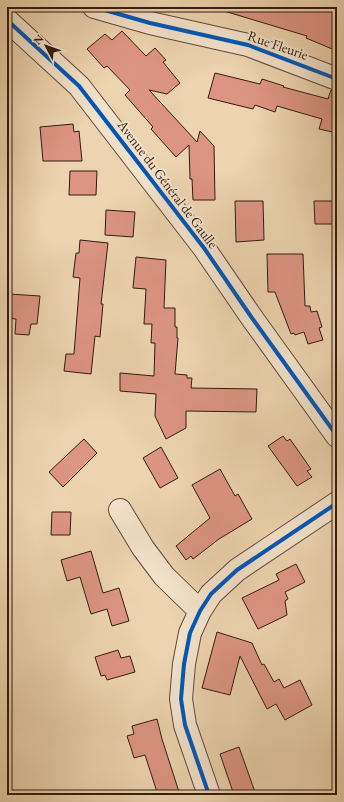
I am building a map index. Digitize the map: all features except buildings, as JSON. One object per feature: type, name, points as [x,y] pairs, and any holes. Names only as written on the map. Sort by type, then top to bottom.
[{"type":"street","name":"Rue Fleurie","points":[[94,7],[150,23],[248,45],[337,79]]},
{"type":"street","name":"Avenue du Général de Gaulle","points":[[7,20],[79,86],[204,248],[252,318],[337,436]]},
{"type":"street","points":[[209,795],[185,725],[181,699],[184,664],[190,633],[200,611],[211,594],[237,570],[337,503]]},
{"type":"street","points":[[120,510],[143,548],[164,576],[200,611]]},
{"type":"cycle path","points":[[94,7],[150,23],[248,45],[337,79]]},
{"type":"cycle path","points":[[7,20],[79,86],[204,248],[252,318],[337,436]]},
{"type":"cycle path","points":[[209,795],[185,725],[181,699],[184,664],[190,633],[200,611],[211,594],[237,570],[337,503]]}]
